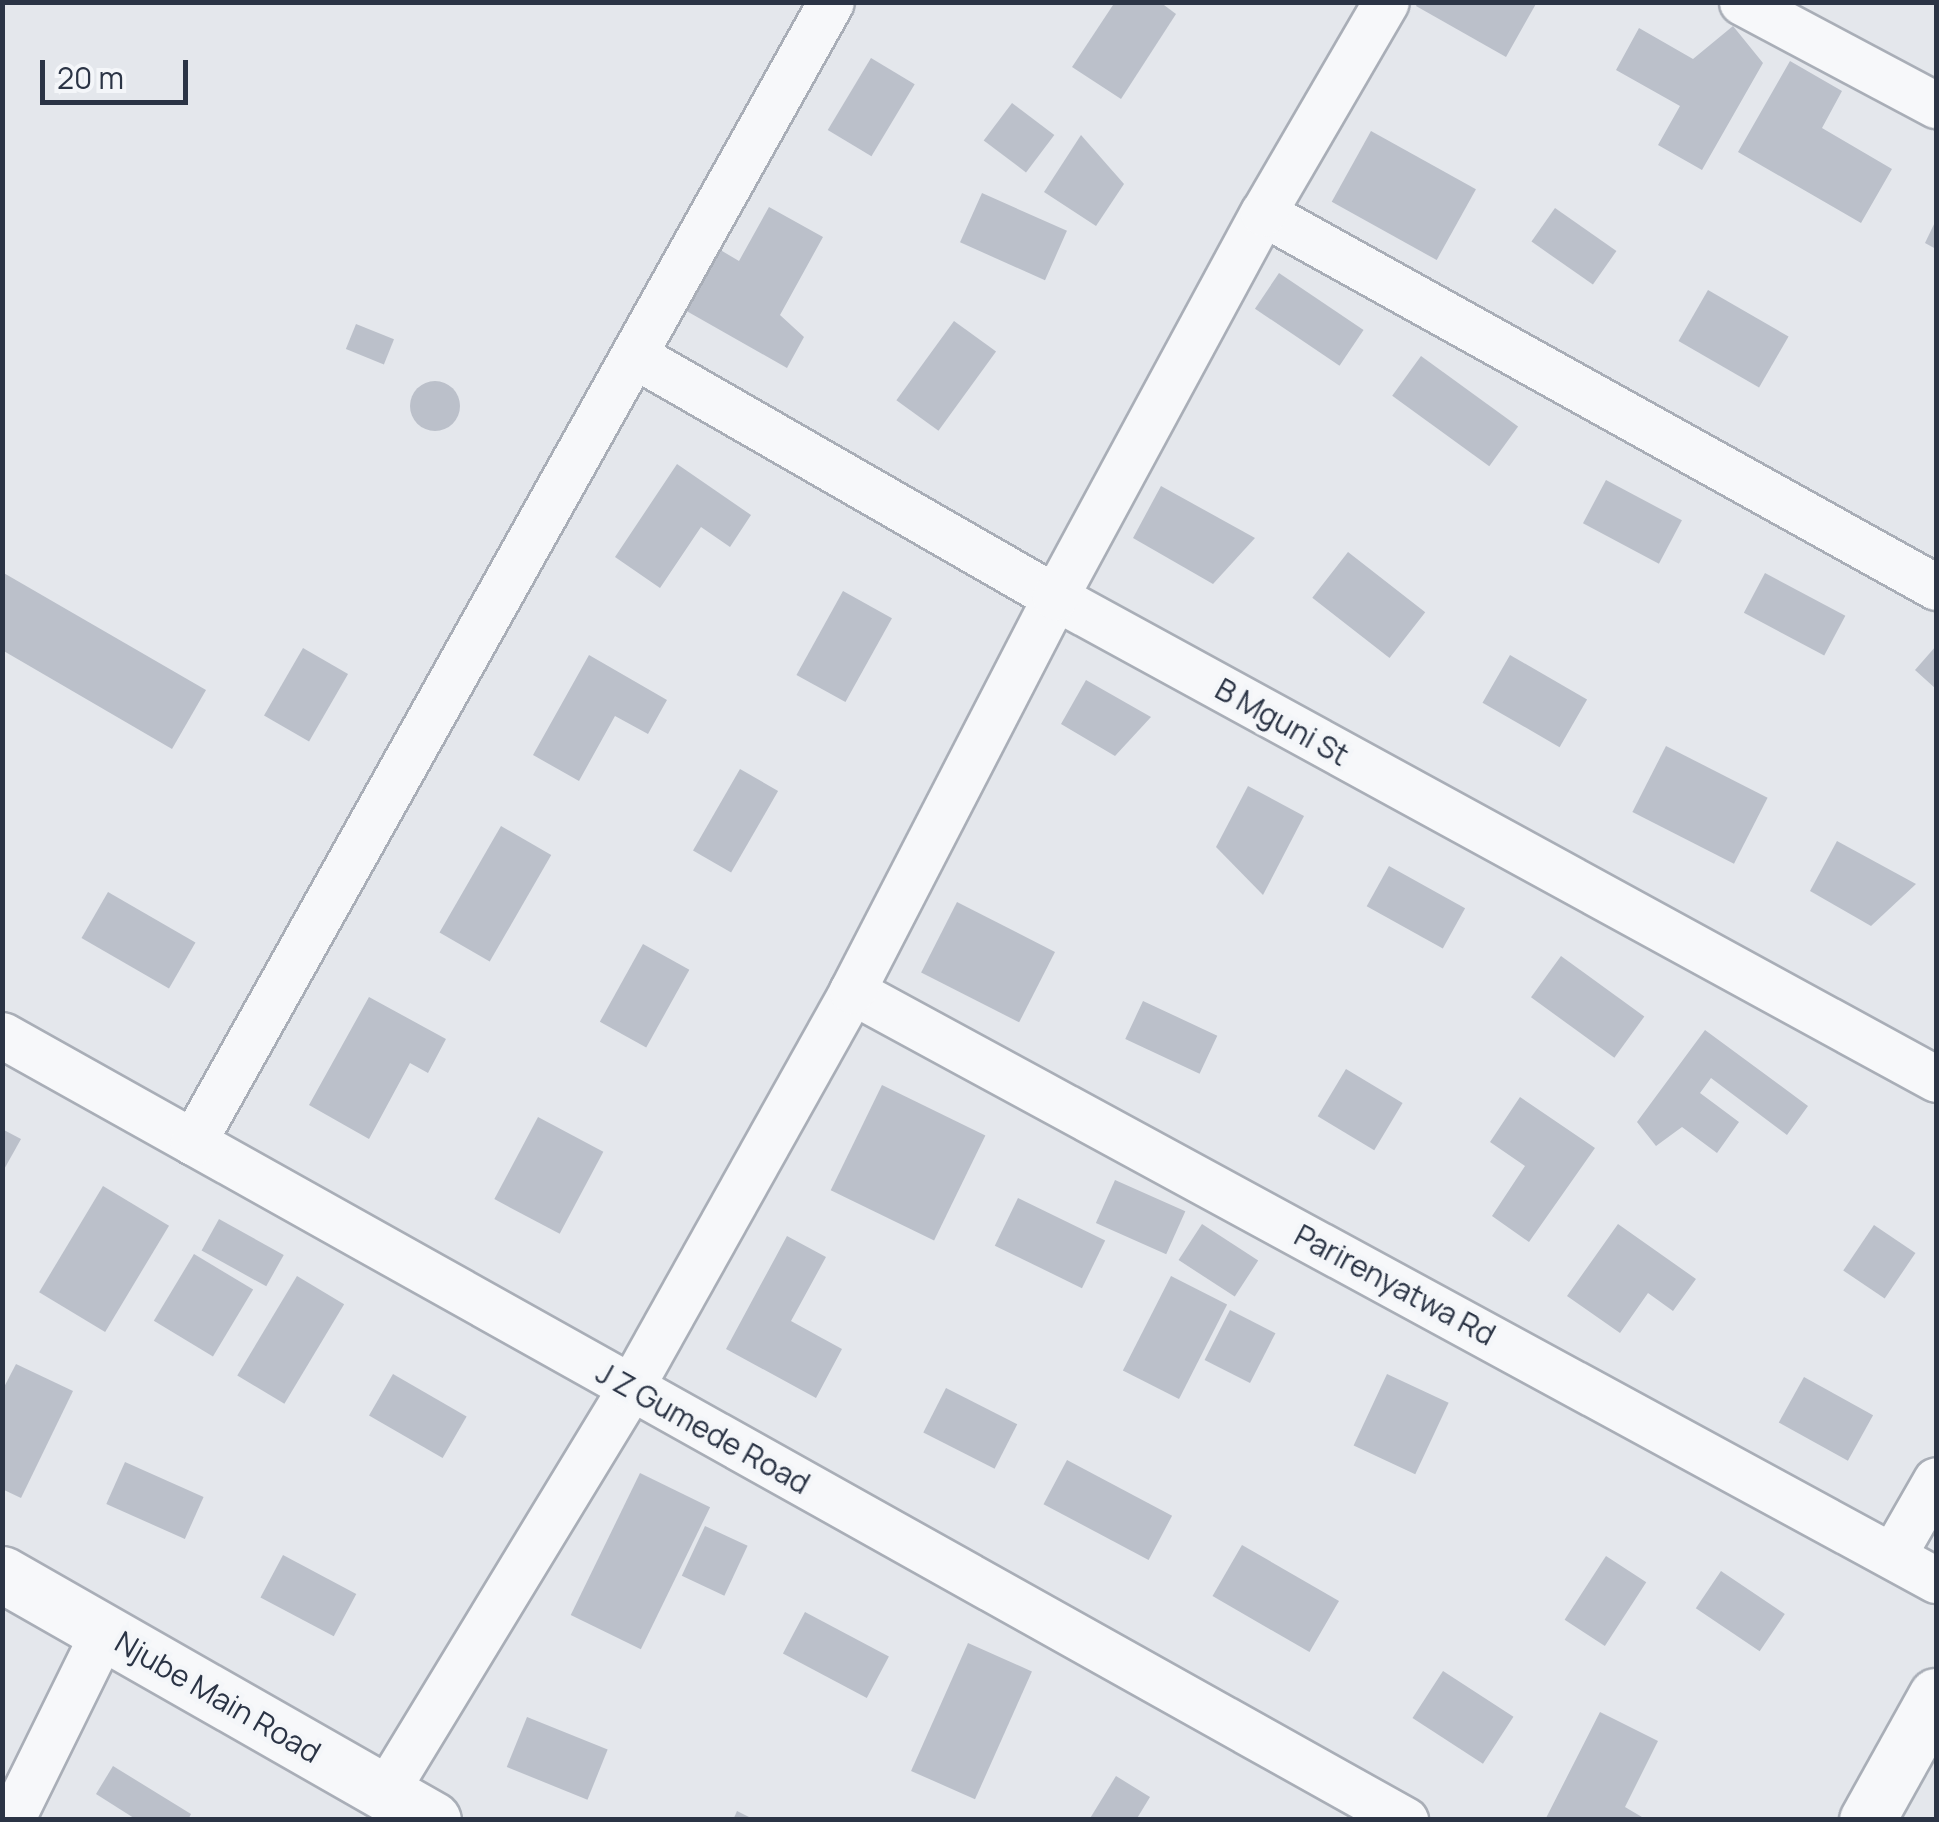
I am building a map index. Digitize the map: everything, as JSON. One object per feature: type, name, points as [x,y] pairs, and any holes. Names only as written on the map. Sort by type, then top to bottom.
[{"type":"street","points":[[193,1142],[831,2]]},
{"type":"street","points":[[386,1792],[630,1387],[852,991],[1055,597],[1262,213],[1386,2]]},
{"type":"street","points":[[1742,2],[1936,105]]},
{"type":"street","points":[[1262,213],[1936,586]]},
{"type":"street","name":"B Mguni St","points":[[634,355],[1055,597],[1936,1079]]},
{"type":"street","name":"Parirenyatwa Rd","points":[[852,991],[1936,1580]]},
{"type":"street","name":"J Z Gumede Road","points":[[2,1036],[1405,1820]]},
{"type":"street","points":[[1893,1555],[1936,1480]]},
{"type":"street","name":"Njube Main Road","points":[[2,1574],[434,1820]]},
{"type":"street","points":[[11,1820],[104,1631]]},
{"type":"street","points":[[1867,1820],[1936,1696]]},
{"type":"building","points":[[1115,2],[1160,2],[1176,14],[1121,99],[1072,67]]},
{"type":"building","points":[[1418,2],[1537,2],[1506,57],[1416,6]]},
{"type":"building","points":[[1733,26],[1763,63],[1702,170],[1658,145],[1680,106],[1616,70],[1639,28],[1693,59]]},
{"type":"building","points":[[871,58],[915,84],[871,156],[828,130]]},
{"type":"building","points":[[1790,61],[1842,91],[1822,128],[1892,169],[1861,223],[1738,152]]},
{"type":"building","points":[[1012,103],[1054,135],[1026,172],[984,141]]},
{"type":"building","points":[[1371,131],[1476,189],[1437,260],[1332,202]]},
{"type":"building","points":[[1081,135],[1124,184],[1096,226],[1044,192]]},
{"type":"building","points":[[982,193],[1067,231],[1045,280],[960,242]]},
{"type":"building","points":[[769,207],[823,237],[780,315],[804,337],[787,368],[683,309],[717,248],[739,261]]},
{"type":"building","points":[[1555,208],[1616,251],[1593,285],[1531,242]]},
{"type":"building","points":[[1936,220],[1936,249],[1925,243]]},
{"type":"building","points":[[1279,273],[1364,330],[1340,366],[1255,309]]},
{"type":"building","points":[[1708,290],[1789,336],[1759,388],[1678,341]]},
{"type":"building","points":[[954,321],[996,352],[938,431],[896,400]]},
{"type":"building","points":[[356,324],[394,339],[384,364],[346,349]]},
{"type":"building","points":[[1421,356],[1518,427],[1489,466],[1392,396]]},
{"type":"building","points":[[435,381],[453,388],[460,406],[453,424],[435,431],[417,424],[410,406],[417,388]]},
{"type":"building","points":[[677,464],[751,515],[730,547],[701,527],[660,588],[615,557]]},
{"type":"building","points":[[1606,480],[1682,520],[1659,564],[1583,523]]},
{"type":"building","points":[[1161,486],[1255,538],[1213,584],[1133,538]]},
{"type":"building","points":[[1348,552],[1425,612],[1390,658],[1312,598]]},
{"type":"building","points":[[2,572],[206,690],[172,749],[2,650]]},
{"type":"building","points":[[1765,573],[1845,616],[1824,655],[1744,613]]},
{"type":"building","points":[[843,591],[892,618],[845,702],[796,675]]},
{"type":"building","points":[[1936,646],[1936,689],[1915,670]]},
{"type":"building","points":[[303,648],[348,674],[309,742],[264,716]]},
{"type":"building","points":[[589,655],[667,700],[648,734],[615,716],[579,781],[533,755]]},
{"type":"building","points":[[1510,655],[1587,699],[1560,747],[1482,703]]},
{"type":"building","points":[[1086,680],[1151,717],[1115,756],[1061,724]]},
{"type":"building","points":[[1666,746],[1768,798],[1734,864],[1632,812]]},
{"type":"building","points":[[740,769],[778,791],[731,872],[693,850]]},
{"type":"building","points":[[1248,786],[1304,816],[1263,895],[1216,847]]},
{"type":"building","points":[[501,826],[551,855],[490,962],[440,933]]},
{"type":"building","points":[[1837,841],[1916,884],[1871,926],[1810,891]]},
{"type":"building","points":[[1389,866],[1465,908],[1443,948],[1367,906]]},
{"type":"building","points":[[108,892],[195,942],[169,988],[82,938]]},
{"type":"building","points":[[957,902],[1055,952],[1019,1022],[921,972]]},
{"type":"building","points":[[643,944],[689,970],[646,1048],[600,1022]]},
{"type":"building","points":[[1561,956],[1644,1017],[1614,1058],[1531,997]]},
{"type":"building","points":[[369,997],[446,1039],[428,1073],[410,1063],[369,1139],[309,1105]]},
{"type":"building","points":[[1143,1001],[1217,1036],[1200,1074],[1125,1039]]},
{"type":"building","points":[[1705,1030],[1808,1106],[1787,1135],[1711,1078],[1700,1093],[1739,1122],[1717,1153],[1682,1127],[1656,1146],[1637,1122]]},
{"type":"building","points":[[1346,1069],[1403,1103],[1374,1150],[1318,1116]]},
{"type":"building","points":[[882,1085],[985,1135],[934,1241],[831,1190]]},
{"type":"building","points":[[1520,1097],[1595,1148],[1529,1242],[1492,1216],[1525,1166],[1490,1142]]},
{"type":"building","points":[[538,1117],[603,1152],[560,1234],[494,1199]]},
{"type":"building","points":[[2,1129],[21,1139],[2,1173]]},
{"type":"building","points":[[1115,1180],[1185,1211],[1166,1254],[1096,1223]]},
{"type":"building","points":[[103,1186],[169,1226],[105,1332],[39,1292]]},
{"type":"building","points":[[1018,1198],[1105,1241],[1082,1288],[995,1246]]},
{"type":"building","points":[[219,1219],[284,1255],[266,1286],[202,1250]]},
{"type":"building","points":[[1202,1224],[1258,1260],[1235,1297],[1179,1260]]},
{"type":"building","points":[[1618,1224],[1696,1279],[1673,1311],[1648,1293],[1620,1333],[1567,1296]]},
{"type":"building","points":[[1874,1225],[1915,1253],[1885,1299],[1843,1271]]},
{"type":"building","points":[[787,1236],[826,1257],[791,1321],[842,1349],[816,1398],[726,1349]]},
{"type":"building","points":[[194,1254],[253,1290],[213,1356],[154,1321]]},
{"type":"building","points":[[297,1276],[344,1304],[284,1404],[237,1375]]},
{"type":"building","points":[[1171,1276],[1227,1305],[1179,1399],[1123,1370]]},
{"type":"building","points":[[1230,1310],[1275,1333],[1250,1383],[1205,1360]]},
{"type":"building","points":[[16,1364],[73,1391],[21,1498],[2,1489],[2,1391]]},
{"type":"building","points":[[393,1374],[467,1416],[443,1458],[369,1416]]},
{"type":"building","points":[[1387,1374],[1449,1403],[1415,1474],[1354,1446]]},
{"type":"building","points":[[1804,1377],[1873,1415],[1848,1461],[1779,1422]]},
{"type":"building","points":[[946,1388],[1017,1424],[995,1469],[923,1433]]},
{"type":"building","points":[[1067,1460],[1172,1516],[1149,1560],[1044,1504]]},
{"type":"building","points":[[125,1462],[204,1497],[185,1539],[106,1504]]},
{"type":"building","points":[[640,1473],[710,1507],[641,1649],[571,1615]]},
{"type":"building","points":[[705,1526],[748,1546],[724,1596],[682,1576]]},
{"type":"building","points":[[1242,1545],[1339,1601],[1309,1652],[1212,1596]]},
{"type":"building","points":[[283,1555],[356,1594],[334,1636],[260,1597]]},
{"type":"building","points":[[1606,1556],[1646,1582],[1605,1646],[1565,1620]]},
{"type":"building","points":[[1721,1571],[1785,1614],[1760,1651],[1696,1608]]},
{"type":"building","points":[[805,1612],[889,1657],[867,1698],[783,1653]]},
{"type":"building","points":[[968,1643],[1032,1671],[975,1799],[911,1771]]},
{"type":"building","points":[[1443,1671],[1513,1717],[1483,1764],[1413,1718]]},
{"type":"building","points":[[1600,1712],[1658,1741],[1625,1807],[1647,1820],[1545,1820]]},
{"type":"building","points":[[527,1717],[608,1750],[587,1800],[507,1767]]},
{"type":"building","points":[[113,1766],[191,1814],[188,1820],[137,1820],[96,1794]]},
{"type":"building","points":[[1116,1776],[1150,1797],[1136,1820],[1089,1820]]},
{"type":"building","points":[[737,1811],[755,1820],[733,1820]]}]
